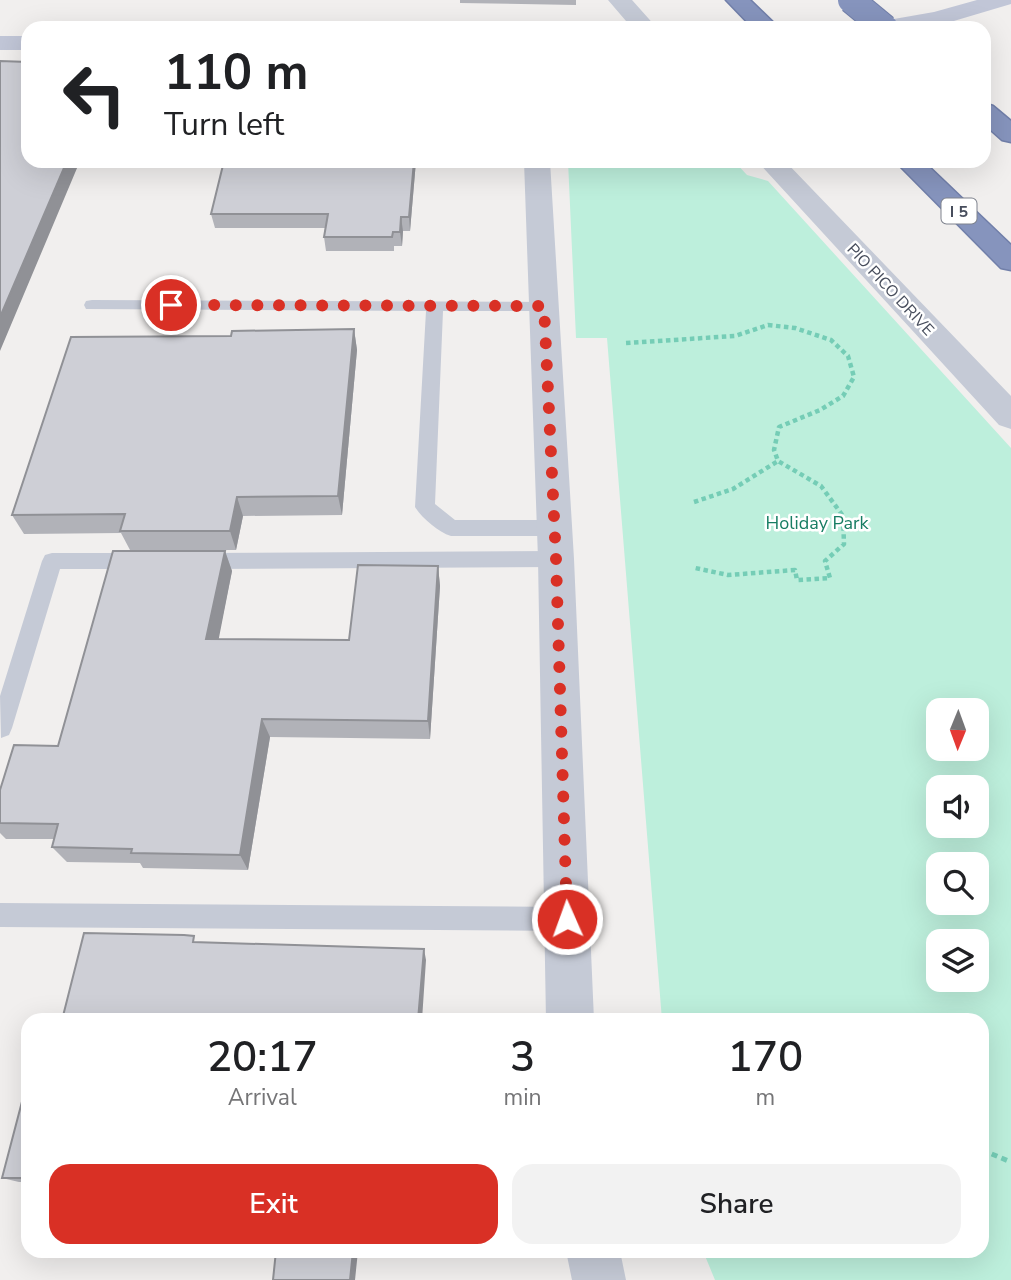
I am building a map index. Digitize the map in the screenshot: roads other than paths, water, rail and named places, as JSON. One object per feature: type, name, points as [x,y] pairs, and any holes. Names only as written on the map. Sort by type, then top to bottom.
[{"type":"highway","points":[[737,0],[760,21]]},
{"type":"highway","points":[[851,0],[876,21]]},
{"type":"highway","points":[[991,117],[1011,134]]},
{"type":"highway","name":"I 5","points":[[915,168],[1011,261]]},
{"type":"main road","points":[[924,21],[1006,1]]},
{"type":"main road","points":[[0,43],[21,43]]},
{"type":"street","points":[[620,0],[639,21]]},
{"type":"street","points":[[537,168],[555,543],[570,1013]]},
{"type":"street","name":"PIO PICO DRIVE","points":[[777,168],[1011,417]]},
{"type":"street","points":[[594,1258],[599,1280]]},
{"type":"lane","points":[[92,305],[544,306]]},
{"type":"lane","points":[[435,306],[425,507],[451,528],[555,543]]},
{"type":"lane","points":[[188,561],[555,543]]},
{"type":"lane","points":[[1,728],[52,561],[160,561]]},
{"type":"lane","points":[[0,915],[567,919]]},
{"type":"park label","name":"Holiday Park","points":[[817,523]]}]
